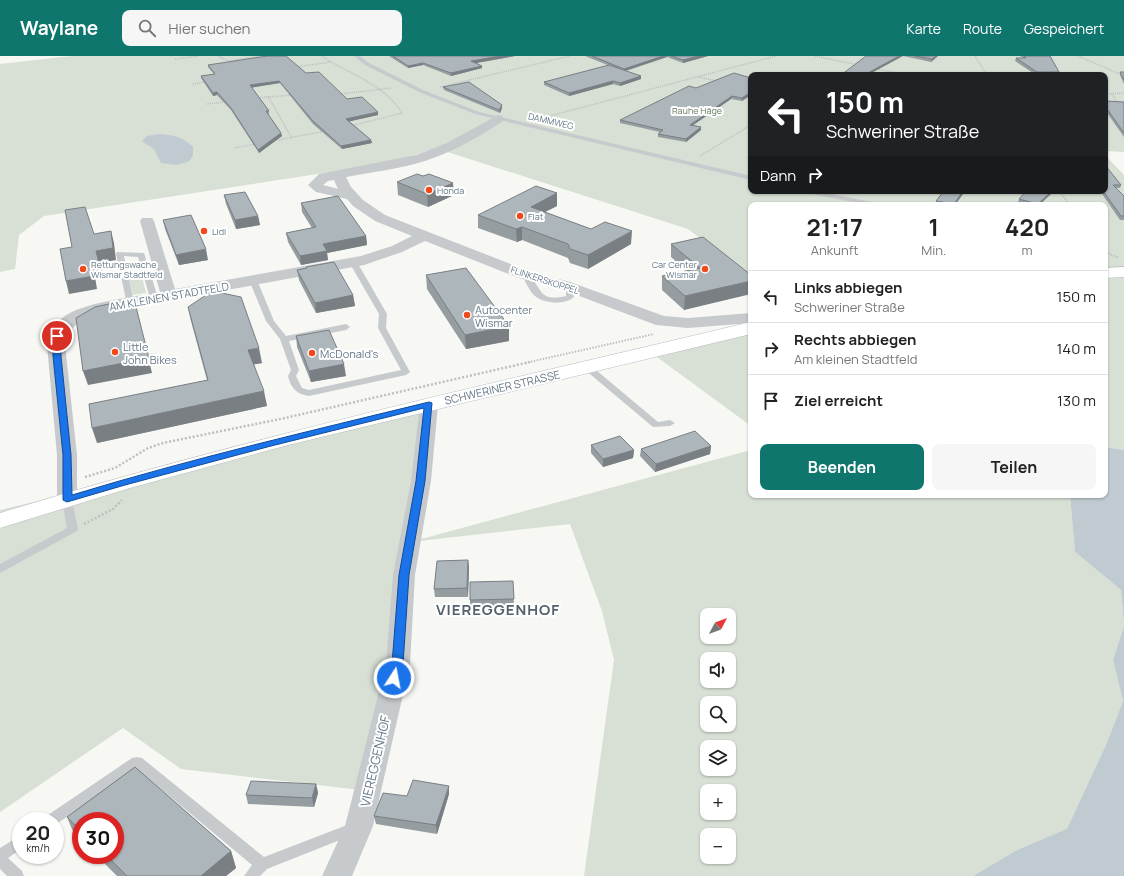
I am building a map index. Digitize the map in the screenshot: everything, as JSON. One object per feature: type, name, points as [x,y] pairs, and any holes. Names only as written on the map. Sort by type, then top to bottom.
[{"type":"main road","points":[[1108,273],[1124,272]]},
{"type":"main road","name":"SCHWERINER STRASSE","points":[[0,521],[68,491],[122,483],[252,448],[748,329]]},
{"type":"street","name":"FLINKERSKOPPEL","points":[[351,196],[321,189],[315,185],[324,177],[339,176],[340,174],[409,161],[433,153],[471,135],[498,119]]},
{"type":"street","name":"FLINKERSKOPPEL","points":[[339,176],[351,196],[368,211],[424,236],[525,274],[559,283],[662,321],[688,323],[748,318]]},
{"type":"street","points":[[147,222],[161,297]]},
{"type":"street","name":"AM KLEINEN STADTFELD","points":[[68,491],[57,356],[57,336],[62,328],[78,316],[95,310],[130,302],[353,262],[397,250],[424,236]]},
{"type":"street","name":"VIEREGGENHOF","points":[[337,876],[359,826],[398,664],[404,575],[421,481],[429,405]]},
{"type":"lane","name":"DAMMWEG","points":[[356,56],[367,64],[421,91],[464,109],[498,119],[748,177]]},
{"type":"lane","points":[[822,194],[862,202]]},
{"type":"lane","points":[[130,302],[120,254],[141,254],[161,297]]},
{"type":"lane","points":[[254,280],[270,321],[284,339],[296,370],[292,376],[300,392],[308,393],[406,372],[382,328],[384,320],[383,314],[353,262]]},
{"type":"lane","points":[[525,274],[531,281],[536,292],[548,299],[565,299],[571,294],[570,291],[559,283],[537,286],[536,292]]},
{"type":"lane","points":[[284,339],[346,327]]},
{"type":"lane","points":[[587,367],[656,425],[670,424]]},
{"type":"lane","points":[[0,569],[73,529],[68,491]]},
{"type":"lane","points":[[63,812],[137,762],[262,864]]},
{"type":"lane","points":[[251,876],[262,864],[359,826]]},
{"type":"lane","points":[[0,856],[12,847]]},
{"type":"lane","points":[[0,860],[17,876]]},
{"type":"path","points":[[175,59],[199,56]]},
{"type":"path","points":[[218,56],[228,61],[262,56]]},
{"type":"path","points":[[322,56],[382,90],[398,104],[402,113],[349,126]]},
{"type":"path","points":[[421,91],[570,56]]},
{"type":"path","points":[[520,123],[776,56]]},
{"type":"path","points":[[816,56],[862,66]]},
{"type":"path","points":[[975,56],[985,72]]},
{"type":"path","points":[[1078,56],[1124,76]]},
{"type":"path","points":[[294,68],[331,62]]},
{"type":"path","points":[[877,69],[892,72]]},
{"type":"path","points":[[698,76],[721,82]]},
{"type":"path","points":[[193,84],[209,82]]},
{"type":"path","points":[[333,94],[382,90]]},
{"type":"path","points":[[1108,94],[1124,93]]},
{"type":"path","points":[[1112,94],[1120,107]]},
{"type":"path","points":[[255,98],[297,95]]},
{"type":"path","points":[[268,96],[291,138]]},
{"type":"path","points":[[206,104],[227,102]]},
{"type":"path","points":[[688,163],[748,127]]},
{"type":"path","points":[[270,141],[327,131]]},
{"type":"path","points":[[235,148],[256,144]]},
{"type":"path","points":[[1108,253],[1124,259]]},
{"type":"path","points":[[68,491],[115,468],[148,448],[162,444],[661,333]]},
{"type":"green space","name":"Rauhe Häge","points":[[72,56],[1124,56],[1124,152],[1108,151],[1108,72],[748,72],[748,194],[1108,194],[1108,158],[1124,175],[1124,450],[1108,447],[1108,202],[748,202],[748,275],[688,229],[435,148],[402,159],[343,170],[44,216],[19,235],[15,269],[0,272],[0,64]]},
{"type":"green space","points":[[142,277],[146,293],[133,295],[129,279]]},
{"type":"green space","points":[[748,329],[748,424],[650,352]]},
{"type":"green space","points":[[427,408],[410,542],[369,791],[181,769],[123,728],[0,812],[0,510]]},
{"type":"green space","points":[[748,451],[748,498],[1070,498],[1075,552],[1121,590],[1124,626],[1113,660],[1123,701],[1106,745],[1067,830],[1015,851],[973,876],[584,876],[614,660],[602,611],[570,524],[410,542]]},
{"type":"shaded area","points":[[159,134],[174,136],[186,141],[193,147],[193,156],[188,162],[176,165],[161,163],[154,149],[142,141],[147,136]]},
{"type":"shaded area","points":[[1108,447],[1124,450],[1124,625],[1121,590],[1075,552],[1070,498],[1108,498]]},
{"type":"shaded area","points":[[1124,626],[1124,876],[973,876],[1015,851],[1067,829],[1106,745],[1123,701],[1113,660]]},
{"type":"building","points":[[267,56],[286,56],[306,73],[319,72],[347,99],[362,97],[378,112],[346,119],[371,140],[341,146],[313,121],[279,81],[250,85],[269,111],[266,111],[281,133],[258,150],[231,108],[217,92],[213,93],[201,76],[215,74],[208,65]]},
{"type":"building","points":[[393,56],[500,56],[471,61],[482,66],[451,73],[423,63],[408,66]]},
{"type":"building","points":[[592,56],[663,56],[624,69]]},
{"type":"building","points":[[671,56],[699,56],[683,60]]},
{"type":"building","points":[[866,56],[899,56],[870,72],[845,72]]},
{"type":"building","points":[[915,56],[936,56],[932,59]]},
{"type":"building","points":[[1024,56],[1050,56],[1059,72],[1037,72],[1016,58],[1026,58]]},
{"type":"building","points":[[609,65],[641,76],[620,83],[613,81],[569,93],[544,82]]},
{"type":"building","points":[[1120,72],[1124,72],[1124,80]]},
{"type":"building","points":[[734,73],[748,77],[748,94],[742,98],[732,96],[690,125],[701,127],[686,139],[658,134],[663,130],[620,120],[689,86],[696,88]]},
{"type":"building","points":[[469,82],[502,105],[499,110],[443,87]]},
{"type":"building","points":[[1108,101],[1124,102],[1124,133],[1108,110]]},
{"type":"building","points":[[1108,169],[1121,185],[1113,185],[1124,196],[1124,216],[1121,216],[1105,194],[1108,194]]},
{"type":"building","points":[[417,174],[423,176],[429,174],[453,183],[427,194],[397,182]]},
{"type":"building","points":[[536,186],[557,193],[531,207],[591,229],[605,222],[632,231],[588,255],[570,249],[568,244],[522,227],[516,229],[478,215]]},
{"type":"building","points":[[245,192],[258,216],[235,220],[224,195]]},
{"type":"building","points":[[942,194],[961,194],[955,202],[936,201]]},
{"type":"building","points":[[1023,194],[1049,194],[1040,202],[1030,202],[1019,199]]},
{"type":"building","points":[[338,196],[366,236],[323,244],[327,251],[300,256],[286,233],[316,227],[301,203]]},
{"type":"building","points":[[85,207],[94,234],[111,231],[113,248],[96,251],[99,263],[91,264],[94,276],[66,281],[60,249],[72,247],[65,210]]},
{"type":"building","points":[[191,215],[206,249],[176,255],[163,220]]},
{"type":"building","points":[[703,237],[748,273],[748,282],[685,296],[662,276],[700,268],[671,244]]},
{"type":"building","points":[[334,262],[353,295],[315,303],[297,270]]},
{"type":"building","name":"Autocenter Wismar","points":[[466,268],[509,326],[465,335],[426,275]]},
{"type":"building","points":[[212,291],[241,297],[259,348],[248,350],[264,391],[92,428],[89,404],[208,380],[188,307]]},
{"type":"building","name":"Little John Bikes","points":[[118,302],[136,307],[149,358],[83,371],[76,318],[95,307]]},
{"type":"building","points":[[329,330],[344,364],[309,371],[296,336]]},
{"type":"building","points":[[695,431],[711,446],[656,464],[641,449]]},
{"type":"building","points":[[620,436],[634,450],[603,459],[591,445]]},
{"type":"building","points":[[468,560],[467,588],[434,589],[437,561]]},
{"type":"building","points":[[513,581],[514,599],[470,600],[470,582]]},
{"type":"building","points":[[135,767],[231,851],[201,876],[127,876],[115,864],[124,864],[124,812],[74,812]]},
{"type":"building","points":[[413,780],[449,786],[436,825],[374,816],[383,793],[407,796]]},
{"type":"building","points":[[251,781],[316,784],[312,798],[246,795]]},
{"type":"building","points":[[72,813],[72,822],[67,817]]},
{"type":"place","name":"Honda","points":[[429,190]]},
{"type":"place","name":"Fiat","points":[[520,216]]},
{"type":"place","name":"Lidl","points":[[204,231]]},
{"type":"place","name":"Rettungswache Wismar Stadtfeld","points":[[83,269]]},
{"type":"place","name":"Car Center Wismar","points":[[705,269]]},
{"type":"place","name":"Autocenter Wismar","points":[[467,315]]},
{"type":"place","name":"Little John Bikes","points":[[115,352]]},
{"type":"place","name":"McDonald's","points":[[312,353]]},
{"type":"district","name":"VIEREGGENHOF","points":[[498,609]]},
{"type":"route","points":[[57,336],[56,345],[67,455],[67,500],[122,483],[268,444],[429,405],[421,481],[404,575],[398,664],[394,678]]}]
